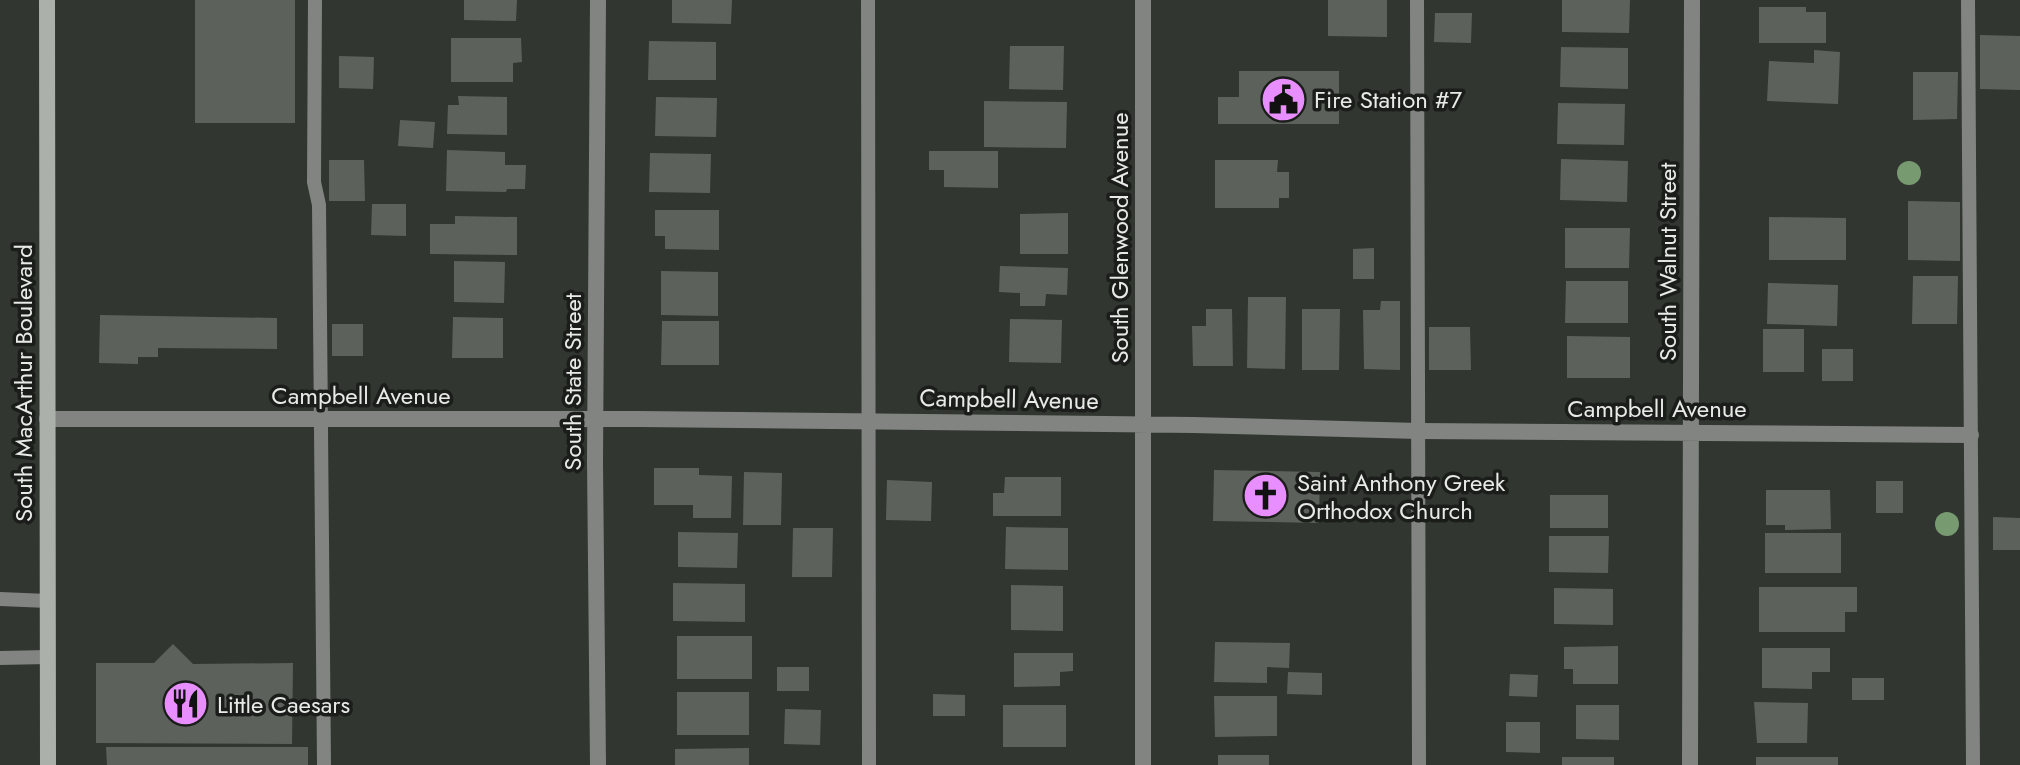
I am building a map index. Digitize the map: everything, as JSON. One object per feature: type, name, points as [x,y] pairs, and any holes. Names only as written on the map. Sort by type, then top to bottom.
[{"type":"main road","name":"South MacArthur Boulevard","points":[[47,0],[48,765]]},
{"type":"street","name":"South State Street","points":[[598,0],[598,765]]},
{"type":"street","name":"South Glenwood Avenue","points":[[1143,0],[1143,765]]},
{"type":"street","name":"South Walnut Street","points":[[1690,765],[1692,0]]},
{"type":"street","name":"Campbell Avenue","points":[[47,419],[869,421],[1419,431],[1971,435]]},
{"type":"lane","points":[[315,0],[314,182],[319,205],[324,765]]},
{"type":"lane","points":[[868,0],[869,765]]},
{"type":"lane","points":[[1417,0],[1419,765]]},
{"type":"lane","points":[[1968,0],[1973,765]]},
{"type":"lane","points":[[0,599],[48,601]]},
{"type":"lane","points":[[0,658],[48,657]]},
{"type":"building","points":[[195,0],[295,0],[295,123],[195,123]]},
{"type":"building","points":[[464,0],[517,0],[516,21],[464,20]]},
{"type":"building","points":[[672,0],[732,0],[731,24],[672,23]]},
{"type":"building","points":[[1328,0],[1387,0],[1387,37],[1328,36]]},
{"type":"building","points":[[1562,0],[1630,0],[1629,33],[1562,32]]},
{"type":"building","points":[[1759,7],[1806,7],[1806,12],[1826,12],[1826,43],[1759,43]]},
{"type":"building","points":[[1435,13],[1472,13],[1471,43],[1434,42]]},
{"type":"building","points":[[1980,35],[2020,36],[2020,90],[1980,89]]},
{"type":"building","points":[[451,38],[521,38],[522,62],[513,63],[513,82],[451,82]]},
{"type":"building","points":[[649,41],[716,42],[716,80],[648,80]]},
{"type":"building","points":[[1010,46],[1064,46],[1063,90],[1009,89]]},
{"type":"building","points":[[1561,47],[1628,48],[1628,89],[1560,87]]},
{"type":"building","points":[[1814,50],[1840,52],[1838,104],[1767,101],[1769,61],[1814,63]]},
{"type":"building","points":[[339,56],[374,57],[373,89],[339,88]]},
{"type":"building","points":[[1239,71],[1339,71],[1339,124],[1218,124],[1218,97],[1239,97]]},
{"type":"building","points":[[1913,72],[1958,72],[1957,119],[1913,120]]},
{"type":"building","points":[[458,96],[507,97],[507,135],[447,134],[448,105],[459,105]]},
{"type":"building","points":[[656,97],[717,98],[716,137],[655,136]]},
{"type":"building","points":[[984,101],[1067,102],[1066,148],[984,147]]},
{"type":"building","points":[[1558,103],[1625,104],[1624,145],[1557,144]]},
{"type":"building","points":[[400,120],[435,122],[433,148],[398,146]]},
{"type":"building","points":[[447,150],[505,152],[505,165],[526,165],[525,189],[507,189],[506,192],[446,191]]},
{"type":"building","points":[[929,151],[998,151],[998,188],[944,187],[944,170],[929,170]]},
{"type":"building","points":[[650,153],[711,154],[710,193],[649,192]]},
{"type":"building","points":[[1561,159],[1628,161],[1627,202],[1560,200]]},
{"type":"building","points":[[329,160],[364,160],[365,201],[329,201]]},
{"type":"building","points":[[1215,160],[1278,160],[1277,172],[1289,172],[1289,198],[1279,198],[1279,208],[1215,208]]},
{"type":"building","points":[[1908,201],[1960,202],[1960,261],[1908,260]]},
{"type":"building","points":[[372,204],[406,204],[406,236],[371,235]]},
{"type":"building","points":[[655,210],[719,210],[719,250],[665,249],[665,236],[655,236]]},
{"type":"building","points":[[1068,213],[1068,254],[1020,254],[1020,214]]},
{"type":"building","points":[[455,216],[517,217],[517,255],[430,254],[430,224],[455,224]]},
{"type":"building","points":[[1769,217],[1846,218],[1846,260],[1769,260]]},
{"type":"building","points":[[1565,228],[1630,228],[1629,268],[1565,268]]},
{"type":"building","points":[[1374,248],[1374,279],[1353,279],[1353,249]]},
{"type":"building","points":[[454,261],[505,262],[504,303],[454,302]]},
{"type":"building","points":[[1000,266],[1068,268],[1067,295],[1046,294],[1045,306],[1020,306],[1020,293],[999,292]]},
{"type":"building","points":[[661,271],[718,272],[718,316],[661,315]]},
{"type":"building","points":[[1913,276],[1958,276],[1957,324],[1912,324]]},
{"type":"building","points":[[1566,281],[1628,281],[1628,323],[1565,323]]},
{"type":"building","points":[[1768,283],[1838,285],[1837,326],[1767,324]]},
{"type":"building","points":[[1248,297],[1286,297],[1285,369],[1247,368]]},
{"type":"building","points":[[1381,301],[1400,301],[1400,370],[1364,369],[1363,310],[1380,310]]},
{"type":"building","points":[[1206,309],[1232,309],[1233,366],[1193,366],[1192,326],[1206,326]]},
{"type":"building","points":[[1302,309],[1340,309],[1339,370],[1302,370]]},
{"type":"building","points":[[100,315],[277,318],[277,349],[158,348],[158,357],[138,357],[138,364],[99,363]]},
{"type":"building","points":[[453,317],[503,318],[503,358],[452,358]]},
{"type":"building","points":[[1010,319],[1062,320],[1061,363],[1009,362]]},
{"type":"building","points":[[662,321],[719,321],[719,365],[661,365]]},
{"type":"building","points":[[332,324],[363,324],[363,356],[332,356]]},
{"type":"building","points":[[1429,327],[1470,327],[1471,370],[1429,370]]},
{"type":"building","points":[[1763,329],[1804,329],[1804,372],[1763,372]]},
{"type":"building","points":[[1567,336],[1630,337],[1630,378],[1567,378]]},
{"type":"building","points":[[1822,349],[1853,349],[1853,381],[1822,381]]},
{"type":"building","points":[[654,468],[699,468],[699,475],[732,476],[731,518],[693,518],[693,505],[654,505]]},
{"type":"building","points":[[1214,470],[1320,472],[1319,523],[1213,521]]},
{"type":"building","points":[[744,472],[782,473],[781,525],[743,525]]},
{"type":"building","points":[[1005,477],[1061,477],[1061,516],[993,516],[993,493],[1004,493]]},
{"type":"building","points":[[887,480],[932,482],[931,521],[886,520]]},
{"type":"building","points":[[1876,481],[1903,481],[1903,513],[1876,513]]},
{"type":"building","points":[[1766,490],[1830,490],[1831,529],[1785,530],[1785,525],[1766,525]]},
{"type":"building","points":[[1550,495],[1608,495],[1608,528],[1550,528]]},
{"type":"building","points":[[1993,517],[2020,518],[2020,550],[1993,550]]},
{"type":"building","points":[[1006,527],[1068,528],[1068,570],[1005,569]]},
{"type":"building","points":[[793,528],[833,528],[832,577],[792,577]]},
{"type":"building","points":[[678,532],[738,533],[737,568],[678,567]]},
{"type":"building","points":[[1765,533],[1841,533],[1841,573],[1765,573]]},
{"type":"building","points":[[1549,536],[1609,536],[1608,573],[1549,572]]},
{"type":"building","points":[[673,583],[745,584],[745,622],[673,621]]},
{"type":"building","points":[[1011,585],[1063,586],[1063,631],[1011,630]]},
{"type":"building","points":[[1759,587],[1857,587],[1857,612],[1845,612],[1845,632],[1759,632]]},
{"type":"building","points":[[1554,588],[1613,589],[1613,625],[1554,624]]},
{"type":"building","points":[[677,636],[752,636],[752,679],[677,679]]},
{"type":"building","points":[[1215,642],[1290,643],[1289,668],[1267,667],[1267,683],[1214,682]]},
{"type":"building","points":[[173,644],[193,664],[293,663],[292,744],[96,743],[96,663],[154,663]]},
{"type":"building","points":[[1618,646],[1618,684],[1573,684],[1573,669],[1564,669],[1564,647]]},
{"type":"building","points":[[1762,648],[1830,648],[1830,672],[1812,672],[1812,689],[1762,688]]},
{"type":"building","points":[[1014,653],[1073,653],[1073,671],[1060,672],[1060,686],[1014,687]]},
{"type":"building","points":[[777,667],[809,667],[809,691],[777,691]]},
{"type":"building","points":[[1288,672],[1322,673],[1322,695],[1287,694]]},
{"type":"building","points":[[1510,674],[1538,675],[1537,697],[1509,696]]},
{"type":"building","points":[[1852,678],[1884,678],[1884,700],[1852,700]]},
{"type":"building","points":[[677,692],[749,692],[749,735],[677,735]]},
{"type":"building","points":[[933,694],[965,695],[965,716],[933,716]]},
{"type":"building","points":[[1214,696],[1277,696],[1277,736],[1215,737]]},
{"type":"building","points":[[1754,702],[1808,703],[1807,743],[1757,743]]},
{"type":"building","points":[[1003,705],[1066,705],[1066,747],[1003,747]]},
{"type":"building","points":[[1576,705],[1619,705],[1619,740],[1576,739]]},
{"type":"building","points":[[785,709],[821,710],[820,745],[784,744]]},
{"type":"building","points":[[1506,722],[1540,722],[1540,753],[1506,752]]},
{"type":"building","points":[[106,747],[308,747],[308,765],[107,765]]},
{"type":"building","points":[[749,748],[749,765],[675,765],[675,749]]},
{"type":"building","points":[[1218,755],[1269,755],[1269,765],[1218,765]]},
{"type":"building","points":[[1562,757],[1614,757],[1614,765],[1562,765]]},
{"type":"building","points":[[1756,757],[1838,757],[1838,765],[1756,765]]},
{"type":"place","name":"Fire Station #7","points":[[1283,99]]},
{"type":"place","name":"Saint Anthony Greek Orthodox Church","points":[[1266,496]]},
{"type":"place","name":"Little Caesars","points":[[186,704]]}]
